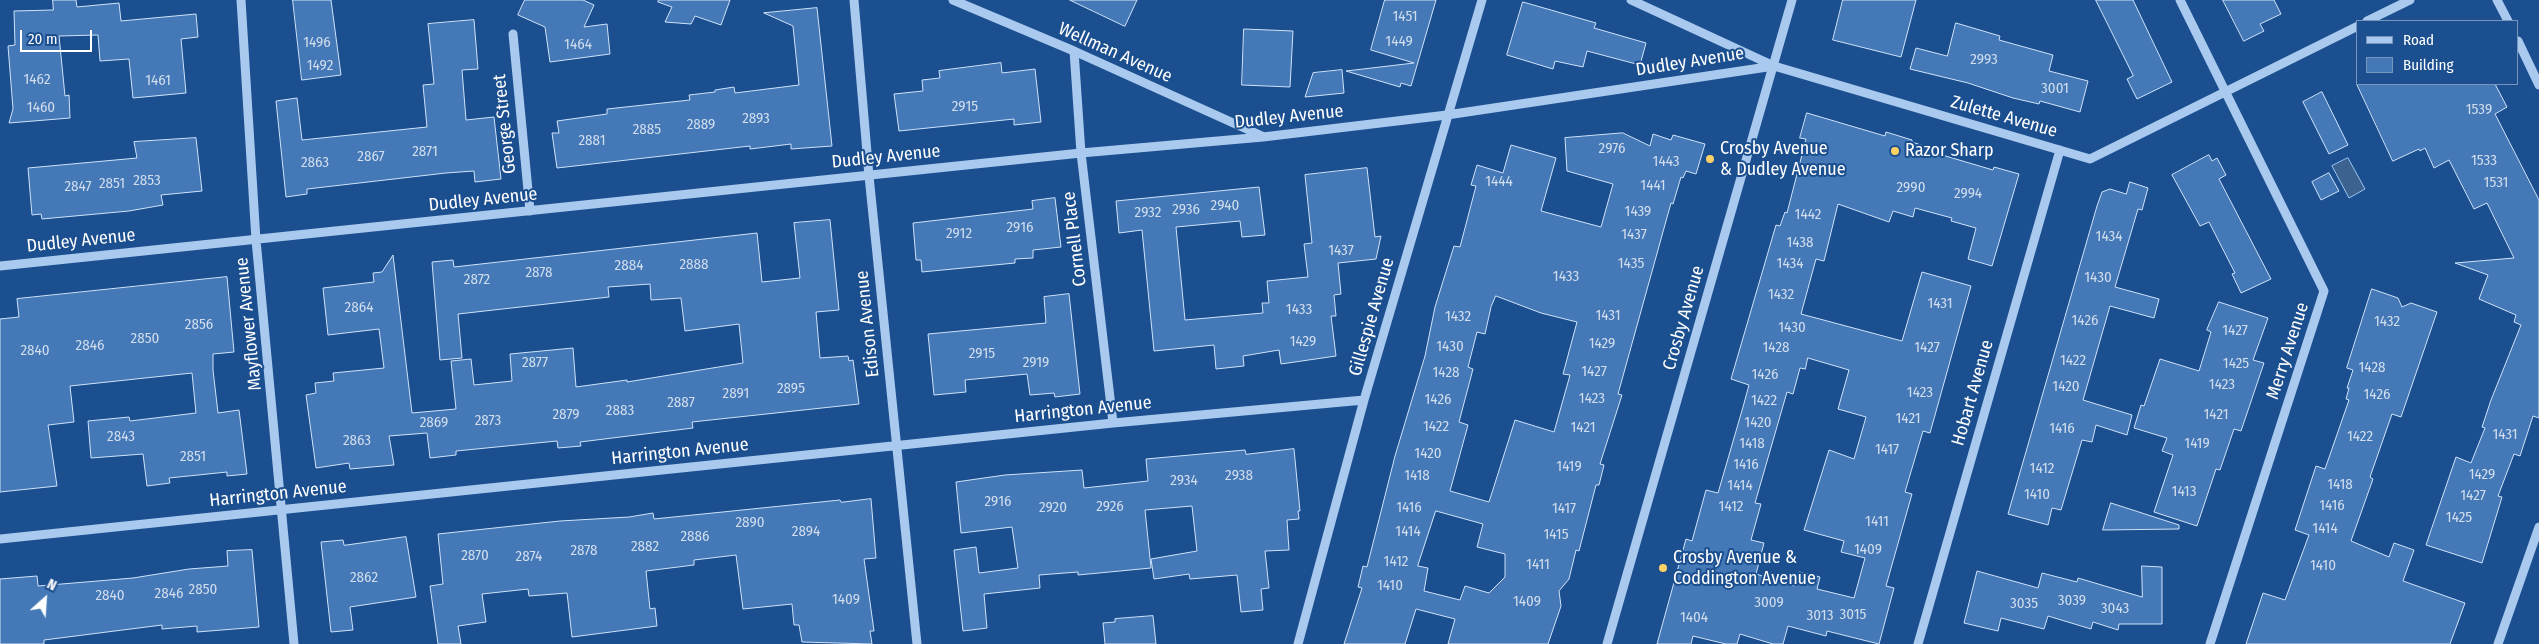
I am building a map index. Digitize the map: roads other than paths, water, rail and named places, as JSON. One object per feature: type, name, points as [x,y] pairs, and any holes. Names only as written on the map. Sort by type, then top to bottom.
[{"type":"street","name":"Mayflower Avenue","points":[[241,0],[256,240],[284,510],[294,644]]},
{"type":"street","name":"Edison Avenue","points":[[854,0],[868,176],[917,644]]},
{"type":"street","name":"Wellman Avenue","points":[[953,0],[1074,51],[1263,137]]},
{"type":"street","name":"Gillespie Avenue","points":[[1298,644],[1364,400],[1482,0]]},
{"type":"street","name":"Zulette Avenue","points":[[1631,0],[1774,66],[2090,159],[2356,27]]},
{"type":"street","name":"Crosby Avenue","points":[[1607,644],[1792,0]]},
{"type":"street","name":"Merry Avenue","points":[[2180,0],[2324,291],[2210,644]]},
{"type":"street","points":[[2369,20],[2410,0]]},
{"type":"street","points":[[2497,0],[2507,20]]},
{"type":"street","name":"George Street","points":[[513,34],[530,211]]},
{"type":"street","points":[[2519,44],[2539,85]]},
{"type":"street","name":"Cornell Place","points":[[1074,51],[1081,153],[1113,423]]},
{"type":"street","name":"Dudley Avenue","points":[[0,266],[1081,153],[1263,137],[1447,115],[1774,66]]},
{"type":"street","name":"Hobart Avenue","points":[[1918,644],[2060,150]]},
{"type":"street","name":"Harrington Avenue","points":[[0,539],[1113,423],[1364,400]]},
{"type":"street","points":[[2498,644],[2539,527]]},
{"type":"water","points":[[2348,158],[2365,189],[2349,198],[2332,166]]},
{"type":"place","name":"Razor Sharp","points":[[1895,151]]},
{"type":"place","name":"Crosby Avenue & Dudley Avenue","points":[[1710,159]]},
{"type":"place","name":"Crosby Avenue & Coddington Avenue","points":[[1663,568]]}]
